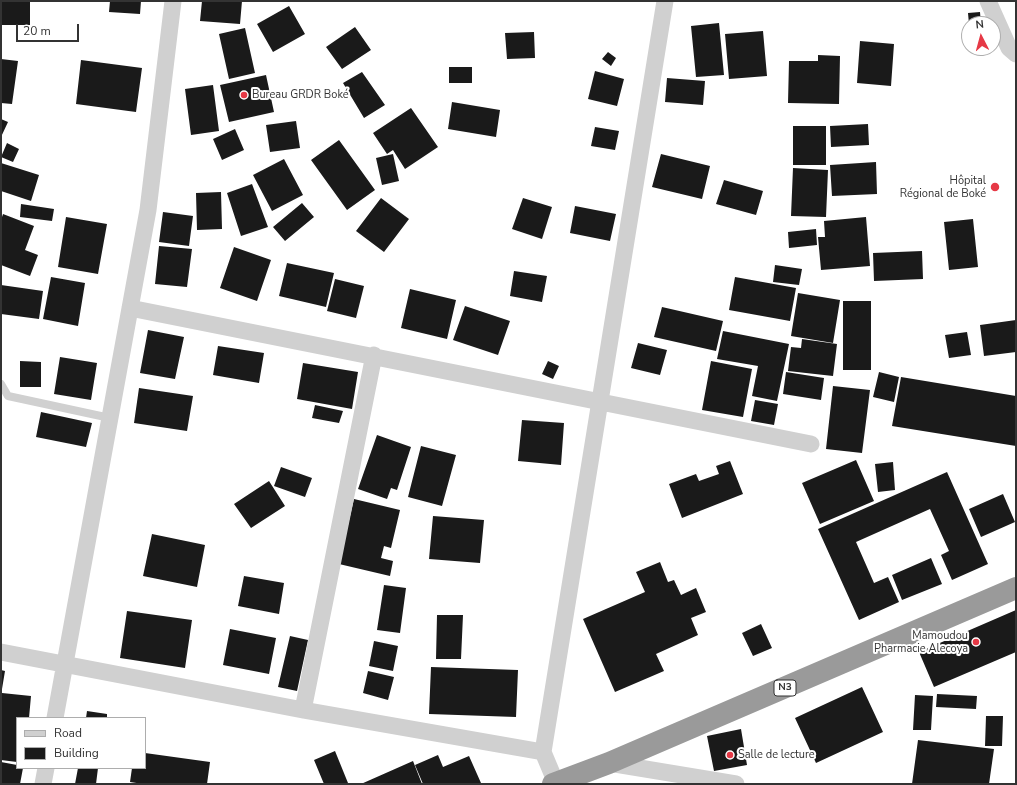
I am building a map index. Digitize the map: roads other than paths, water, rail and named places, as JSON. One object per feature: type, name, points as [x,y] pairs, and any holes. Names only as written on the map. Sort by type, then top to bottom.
[{"type":"highway","name":"N3","points":[[554,783],[609,763],[1016,588]]},
{"type":"street","points":[[55,717],[148,210],[173,1]]},
{"type":"street","points":[[554,783],[543,752],[665,1]]},
{"type":"street","points":[[988,1],[1014,49]]},
{"type":"street","points":[[130,308],[374,355],[811,444]]},
{"type":"street","points":[[303,710],[374,355]]},
{"type":"street","points":[[1,652],[303,710],[543,752]]},
{"type":"street","points":[[609,763],[736,784]]},
{"type":"street","points":[[43,784],[46,769]]},
{"type":"lane","points":[[1,384],[8,396],[110,418]]},
{"type":"place","name":"Bureau GRDR Boké","points":[[244,95]]},
{"type":"place","name":"Hôpital Régional de Boké","points":[[995,187]]},
{"type":"place","name":"Mamoudou Pharmacie Alecoya","points":[[976,642]]},
{"type":"place","name":"Salle de lecture","points":[[730,755]]}]
